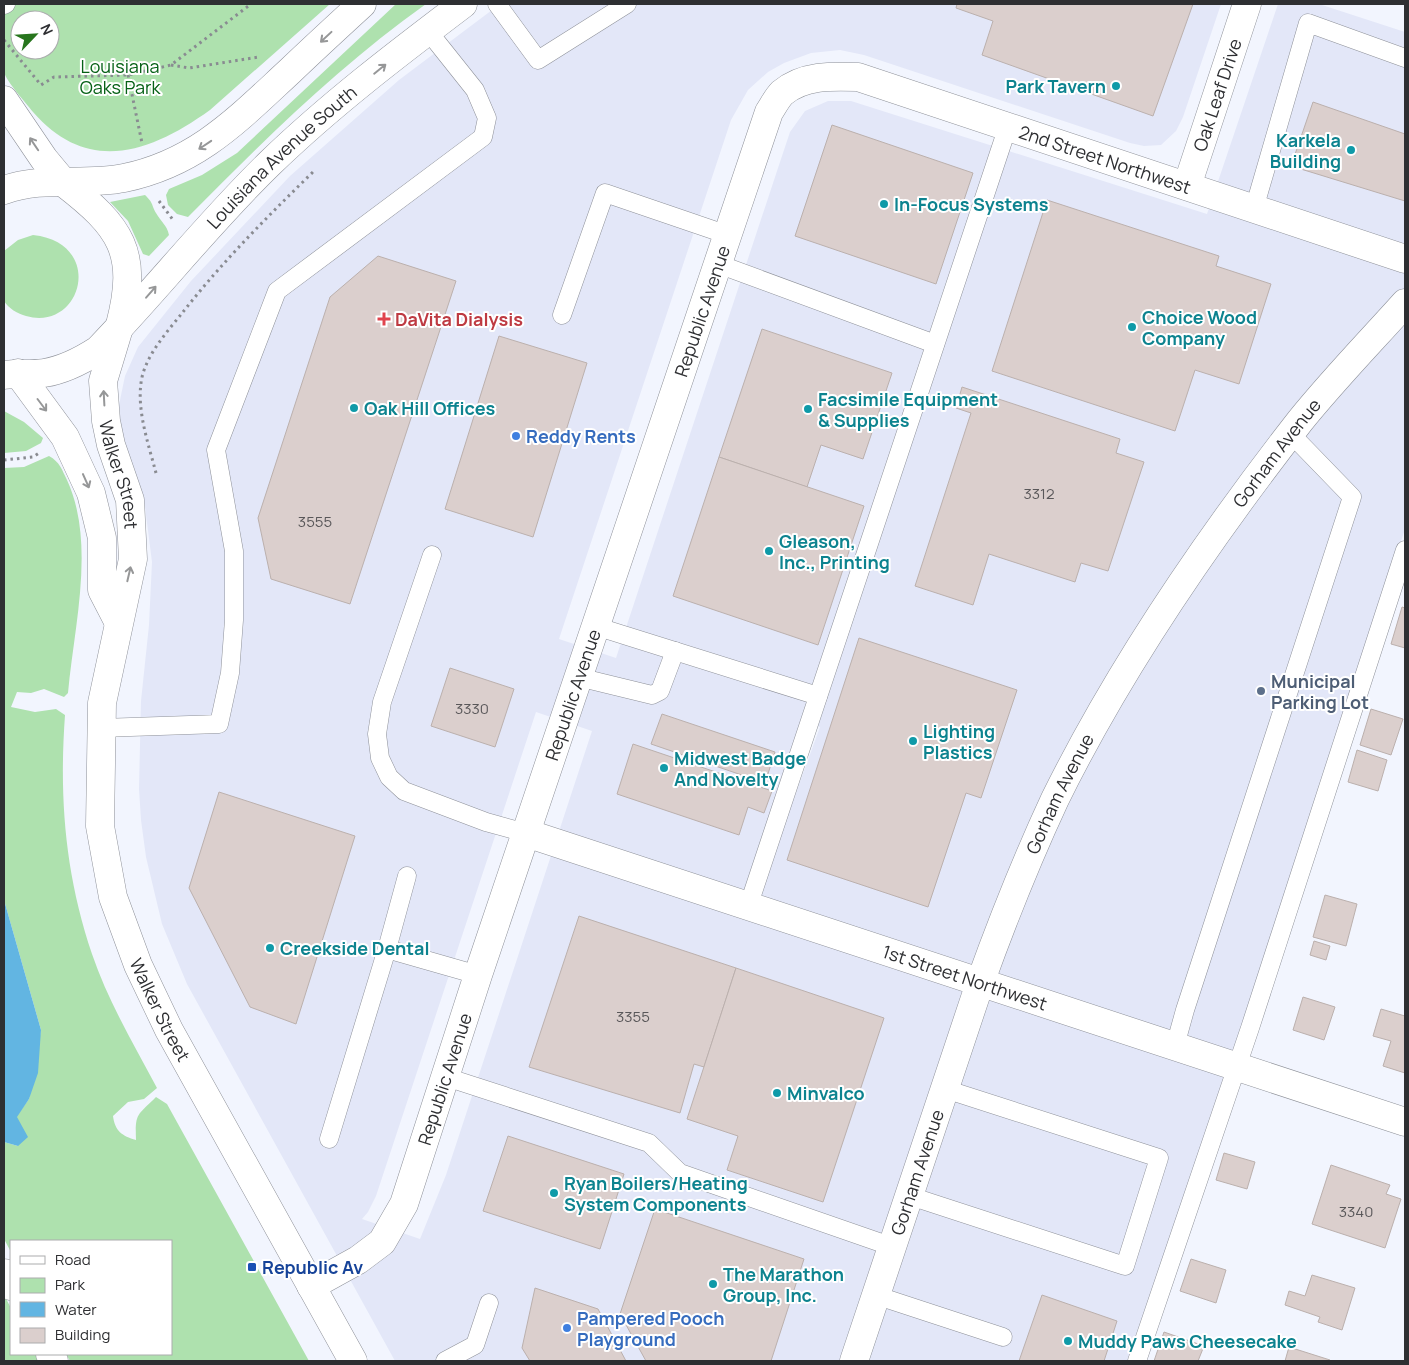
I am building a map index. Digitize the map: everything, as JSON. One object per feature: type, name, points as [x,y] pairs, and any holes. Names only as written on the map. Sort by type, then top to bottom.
[{"type":"main road","points":[[4,190],[20,185],[41,182],[64,183],[123,178],[150,171],[203,148],[251,109],[362,4]]},
{"type":"main road","name":"Louisiana Avenue South","points":[[8,371],[43,373],[79,362],[98,350],[194,242],[270,162],[345,97],[463,4]]},
{"type":"main road","name":"Oak Leaf Drive","points":[[1188,186],[1247,4]]},
{"type":"main road","name":"2nd Street Northwest","points":[[803,81],[828,76],[858,78],[1008,126],[1405,259]]},
{"type":"main road","name":"Republic Avenue","points":[[311,1286],[358,1260],[382,1242],[404,1204],[478,974],[769,112],[782,93],[803,81]]},
{"type":"main road","points":[[4,100],[44,160],[64,183]]},
{"type":"main road","name":"Walker Street","points":[[64,183],[107,220],[124,251],[128,287],[104,381],[106,420],[111,445],[130,500],[133,558],[102,703],[100,826],[113,897],[138,965],[169,1030],[353,1361]]},
{"type":"main road","name":"Gorham Avenue","points":[[854,1361],[980,983],[997,937],[1055,799],[1127,668],[1211,541],[1291,434],[1405,302]]},
{"type":"main road","name":"Walker Street","points":[[8,371],[65,437],[91,493],[102,538],[102,590],[118,621]]},
{"type":"main road","name":"1st Street Northwest","points":[[526,833],[1405,1122]]},
{"type":"main road","points":[[4,1273],[10,1284]]},
{"type":"lane","points":[[497,4],[538,60],[627,4]]},
{"type":"lane","points":[[1254,209],[1308,23],[1405,58]]},
{"type":"lane","points":[[102,728],[219,724],[230,672],[234,551],[216,450],[276,291],[483,137],[486,118],[475,90],[428,30]]},
{"type":"lane","points":[[748,907],[1008,126]]},
{"type":"lane","points":[[562,315],[605,193],[728,235]]},
{"type":"lane","points":[[718,264],[935,344]]},
{"type":"lane","points":[[1175,1046],[1185,1010],[1352,497],[1291,434]]},
{"type":"lane","points":[[1137,1361],[1405,550]]},
{"type":"lane","points":[[432,555],[382,702],[377,734],[380,758],[389,776],[404,792],[486,822],[526,833]]},
{"type":"lane","points":[[595,626],[818,696]]},
{"type":"lane","points":[[578,677],[652,695],[660,691],[674,651]]},
{"type":"lane","points":[[330,1139],[407,876]]},
{"type":"lane","points":[[387,949],[478,974]]},
{"type":"lane","points":[[446,1076],[649,1143],[680,1173],[893,1247]]},
{"type":"lane","points":[[910,1196],[1125,1266],[1159,1158],[945,1089]]},
{"type":"lane","points":[[875,1295],[1002,1337]]},
{"type":"lane","points":[[445,1361],[475,1345],[489,1303]]},
{"type":"path","points":[[171,65],[251,4]]},
{"type":"path","points":[[4,40],[41,85],[54,77],[128,75],[171,65],[189,68],[268,56]]},
{"type":"path","points":[[128,75],[142,144]]},
{"type":"path","points":[[157,478],[143,416],[140,385],[144,370],[171,327],[220,266],[315,170]]},
{"type":"path","points":[[156,195],[164,210],[176,223]]},
{"type":"path","points":[[4,460],[33,457],[40,452]]},
{"type":"shaded area","points":[[500,4],[1221,4],[1183,117],[1176,131],[1161,145],[1144,146],[1130,143],[864,55],[840,50],[811,53],[784,63],[768,72],[748,90],[731,120],[559,639],[616,658],[790,132],[805,111],[828,101],[851,101],[1207,214],[1278,4],[1319,4],[1405,32],[1405,529],[1133,1361],[395,1361],[187,984],[162,924],[146,857],[139,789],[141,701],[149,625],[152,562],[145,507],[121,431],[119,405],[125,376],[138,347],[191,281],[290,176],[399,80]],"holes":[[[536,712],[592,731],[446,1175],[420,1239],[362,1219],[376,1196]],[[804,722],[820,727],[794,798],[780,794]]]},
{"type":"green space","name":"Louisiana Oaks Park","points":[[4,4],[330,4],[210,110],[165,137],[142,146],[120,151],[97,150],[75,144],[54,132],[33,112],[12,86],[4,72],[2,48]]},
{"type":"green space","points":[[396,4],[426,4],[363,53],[302,105],[188,217],[177,214],[168,205],[166,195],[169,189],[202,175],[237,153]]},
{"type":"green space","points":[[145,195],[151,202],[169,235],[149,256],[143,254],[128,221],[110,202]]},
{"type":"green space","points":[[33,235],[56,241],[71,253],[78,268],[78,284],[72,300],[61,311],[45,317],[20,314],[8,306],[3,297],[4,251],[18,240]]},
{"type":"green space","points":[[4,411],[24,422],[43,438],[41,443],[26,451],[4,453]]},
{"type":"green space","points":[[49,456],[53,458],[67,480],[76,504],[80,530],[82,557],[81,585],[68,693],[64,697],[44,689],[31,693],[17,692],[11,707],[35,712],[56,709],[65,715],[63,776],[66,836],[70,865],[83,924],[98,971],[106,989],[157,1088],[144,1099],[128,1102],[113,1116],[115,1126],[127,1137],[136,1140],[136,1125],[141,1112],[156,1097],[167,1104],[309,1361],[70,1361],[67,1355],[172,1355],[172,1240],[10,1240],[10,1250],[4,1239],[4,1142],[18,1146],[16,1117],[29,1099],[41,1030],[4,900],[4,468],[24,467]]},
{"type":"green space","points":[[4,1295],[10,1306],[10,1355],[36,1355],[39,1361],[4,1361]]},
{"type":"water","points":[[4,900],[41,1030],[38,1073],[29,1099],[17,1117],[28,1137],[18,1146],[4,1142]]},
{"type":"building","name":"Park Tavern","points":[[957,4],[1193,4],[1153,116],[982,55],[993,21],[956,8]]},
{"type":"building","name":"Karkela Building","points":[[1313,102],[1405,134],[1405,201],[1291,166]]},
{"type":"building","name":"In-Focus Systems","points":[[832,125],[973,173],[936,284],[795,236]]},
{"type":"building","name":"Choice Wood Company","points":[[1047,200],[1219,256],[1216,266],[1271,284],[1239,384],[1195,370],[1175,431],[992,371]]},
{"type":"building","name":"Oak Hill Offices","points":[[378,256],[456,281],[350,604],[271,579],[258,518],[330,297]]},
{"type":"building","name":"Facsimile Equipment & Supplies","points":[[762,329],[892,373],[863,459],[821,445],[807,487],[719,457]]},
{"type":"building","name":"Reddy Rents","points":[[499,336],[587,363],[533,537],[445,509]]},
{"type":"building","points":[[962,387],[1120,439],[1116,453],[1144,462],[1108,571],[1081,563],[1075,582],[989,554],[973,605],[915,586],[971,413],[956,408]]},
{"type":"building","name":"Gleason, Inc., Printing","points":[[719,457],[864,506],[818,645],[673,596]]},
{"type":"building","points":[[1402,607],[1405,608],[1405,648],[1391,644]]},
{"type":"building","name":"Lighting Plastics","points":[[859,638],[1017,690],[981,798],[966,793],[928,907],[787,860]]},
{"type":"building","points":[[450,668],[514,689],[495,747],[431,726]]},
{"type":"building","points":[[1371,709],[1403,719],[1391,755],[1360,745]]},
{"type":"building","points":[[662,714],[775,752],[765,783],[651,744]]},
{"type":"building","name":"Midwest Badge And Novelty","points":[[633,744],[772,791],[764,813],[748,807],[739,835],[617,794]]},
{"type":"building","points":[[1357,750],[1387,760],[1378,791],[1348,782]]},
{"type":"building","name":"Creekside Dental","points":[[219,792],[355,836],[296,1024],[250,1007],[189,888]]},
{"type":"building","points":[[1325,895],[1357,904],[1346,946],[1313,937]]},
{"type":"building","points":[[579,916],[736,968],[704,1067],[694,1064],[680,1113],[529,1067]]},
{"type":"building","points":[[1314,941],[1330,946],[1326,960],[1310,955]]},
{"type":"building","name":"Minvalco","points":[[736,968],[884,1018],[823,1202],[727,1170],[738,1136],[687,1119]]},
{"type":"building","points":[[1303,997],[1335,1007],[1324,1040],[1293,1030]]},
{"type":"building","points":[[1381,1009],[1405,1016],[1405,1073],[1383,1066],[1391,1041],[1373,1036]]},
{"type":"building","name":"Ryan Boilers/Heating System Components","points":[[508,1136],[624,1174],[600,1249],[483,1211]]},
{"type":"building","points":[[1224,1153],[1255,1162],[1247,1189],[1216,1180]]},
{"type":"building","points":[[1331,1165],[1390,1185],[1386,1194],[1401,1199],[1385,1248],[1312,1224]]},
{"type":"building","name":"The Marathon Group, Inc.","points":[[655,1209],[804,1259],[771,1361],[646,1361],[620,1314]]},
{"type":"building","points":[[1191,1259],[1226,1270],[1216,1303],[1180,1291]]},
{"type":"building","points":[[1312,1275],[1355,1288],[1342,1330],[1318,1322],[1320,1317],[1285,1305],[1289,1291],[1305,1296]]},
{"type":"building","name":"Pampered Pooch Playground","points":[[535,1288],[598,1309],[626,1361],[530,1361],[522,1348]]},
{"type":"building","name":"Muddy Paws Cheesecake","points":[[1042,1295],[1117,1321],[1104,1361],[1019,1361]]},
{"type":"building","points":[[1164,1332],[1204,1346],[1198,1361],[1154,1361]]},
{"type":"building","points":[[1289,1347],[1330,1360],[1330,1361],[1285,1361]]},
{"type":"place","name":"Park Tavern","points":[[1116,86]]},
{"type":"place","name":"Karkela Building","points":[[1351,150]]},
{"type":"place","name":"In-Focus Systems","points":[[884,204]]},
{"type":"place","name":"DaVita Dialysis","points":[[384,319]]},
{"type":"place","name":"Choice Wood Company","points":[[1132,327]]},
{"type":"place","name":"Oak Hill Offices","points":[[354,408]]},
{"type":"place","name":"Facsimile Equipment & Supplies","points":[[808,409]]},
{"type":"place","name":"Reddy Rents","points":[[516,436]]},
{"type":"place","name":"Gleason, Inc., Printing","points":[[769,551]]},
{"type":"place","name":"Municipal Parking Lot","points":[[1261,691]]},
{"type":"place","name":"Lighting Plastics","points":[[913,741]]},
{"type":"place","name":"Midwest Badge And Novelty","points":[[664,768]]},
{"type":"place","name":"Creekside Dental","points":[[270,948]]},
{"type":"place","name":"Minvalco","points":[[777,1093]]},
{"type":"place","name":"Ryan Boilers/Heating System Components","points":[[554,1193]]},
{"type":"place","name":"Republic Av","points":[[252,1267]]},
{"type":"place","name":"The Marathon Group, Inc.","points":[[713,1284]]},
{"type":"place","name":"Pampered Pooch Playground","points":[[567,1328]]},
{"type":"place","name":"Muddy Paws Cheesecake","points":[[1068,1341]]}]
